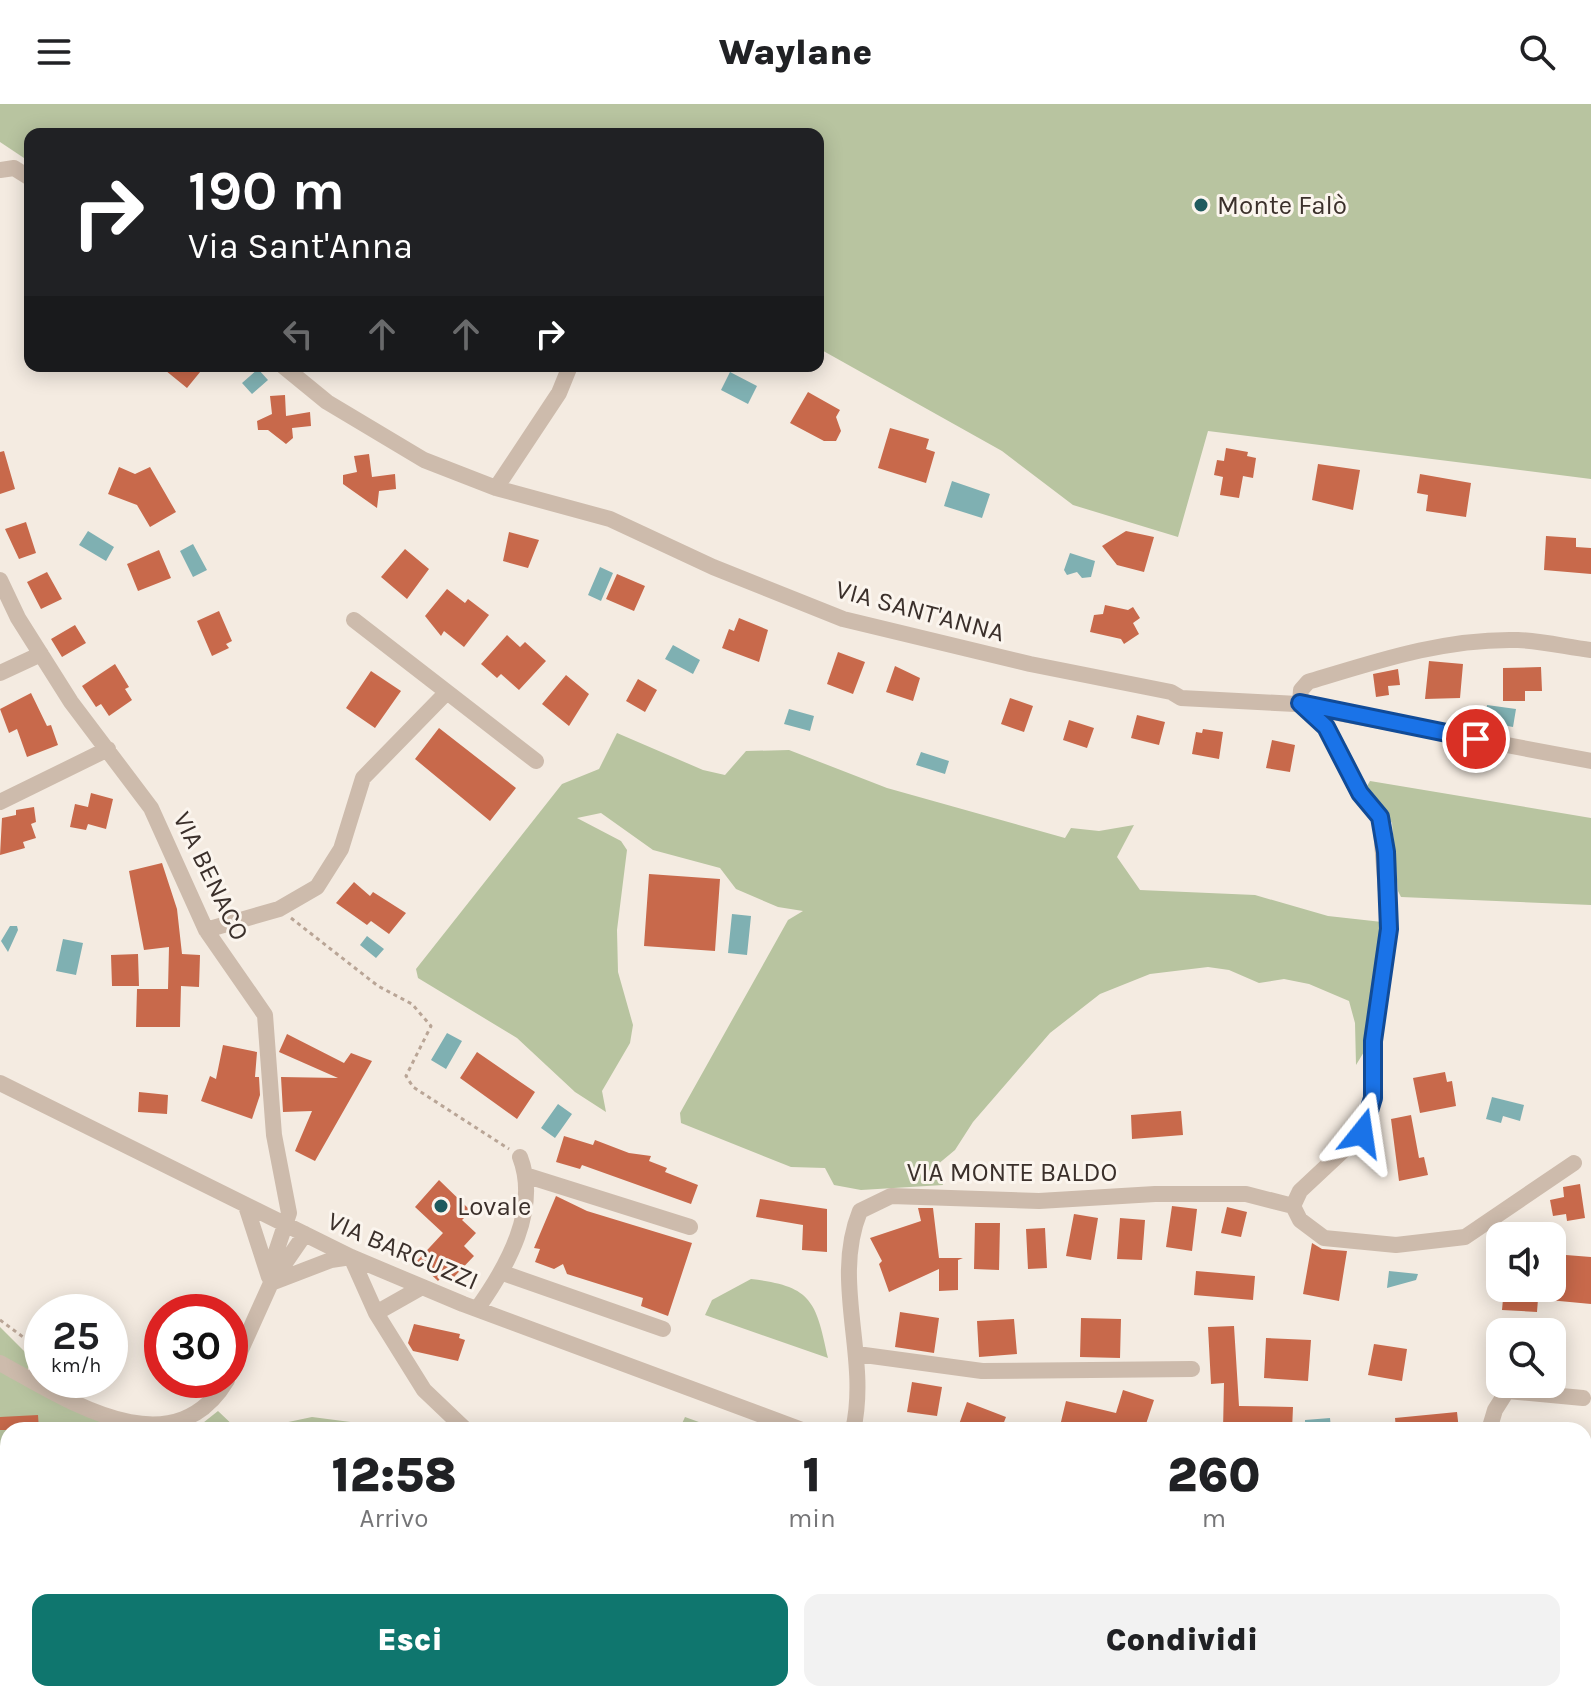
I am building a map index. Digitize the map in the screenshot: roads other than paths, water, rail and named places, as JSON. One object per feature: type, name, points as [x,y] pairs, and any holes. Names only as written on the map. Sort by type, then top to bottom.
[{"type":"street","points":[[0,170],[14,168],[24,174]]},
{"type":"street","name":"VIA SANT'ANNA","points":[[290,372],[327,402],[424,460],[496,488],[610,519],[713,567],[843,619],[1030,664],[1171,692],[1181,698],[1300,703],[1591,761]]},
{"type":"street","points":[[496,488],[559,393],[568,372]]},
{"type":"street","name":"VIA BENACO","points":[[0,580],[41,654],[151,808],[206,930],[265,1015],[274,1135],[289,1201],[272,1264],[271,1283]]},
{"type":"street","points":[[354,620],[536,761]]},
{"type":"street","points":[[1574,1163],[1465,1237],[1396,1245],[1324,1238],[1300,1220],[1293,1206],[1300,1191],[1362,1133],[1373,1098],[1373,1041],[1389,929],[1380,817],[1360,793],[1326,727],[1300,703],[1301,690],[1308,682],[1401,654],[1466,642],[1519,640],[1591,650]]},
{"type":"street","points":[[0,673],[41,654]]},
{"type":"street","points":[[206,930],[279,909],[317,887],[341,849],[363,778],[447,692]]},
{"type":"street","points":[[0,802],[108,749]]},
{"type":"street","name":"VIA BARCUZZI","points":[[0,1083],[351,1257],[477,1309],[781,1422]]},
{"type":"street","points":[[477,1309],[503,1273],[516,1244],[528,1176],[520,1157]]},
{"type":"street","points":[[528,1176],[690,1227]]},
{"type":"street","name":"VIA MONTE BALDO","points":[[855,1422],[857,1354],[847,1279],[852,1231],[860,1211],[891,1196],[1039,1201],[1155,1194],[1246,1194],[1293,1206]]},
{"type":"street","points":[[246,1206],[271,1283]]},
{"type":"street","points":[[248,1334],[271,1283],[284,1269],[305,1234]]},
{"type":"street","points":[[271,1283],[331,1260],[351,1257],[376,1313],[424,1390],[458,1422]]},
{"type":"street","points":[[503,1273],[663,1329]]},
{"type":"street","points":[[376,1313],[422,1287]]},
{"type":"street","points":[[857,1354],[982,1371],[1192,1369]]},
{"type":"street","points":[[0,1363],[105,1416],[130,1422]]},
{"type":"street","points":[[1491,1422],[1507,1391],[1583,1398]]},
{"type":"street","points":[[172,1422],[188,1419],[203,1411],[213,1398]]},
{"type":"water","points":[[255,372],[261,372],[268,380],[252,394],[242,383]]},
{"type":"water","points":[[730,372],[757,386],[748,404],[721,390]]},
{"type":"water","points":[[952,481],[990,494],[982,518],[944,506]]},
{"type":"water","points":[[88,531],[114,547],[106,561],[79,545]]},
{"type":"water","points":[[193,544],[207,570],[193,577],[180,551]]},
{"type":"water","points":[[1070,553],[1095,561],[1091,577],[1082,578],[1077,572],[1067,575],[1064,570]]},
{"type":"water","points":[[600,567],[613,573],[601,601],[588,595]]},
{"type":"water","points":[[673,645],[700,660],[693,674],[665,659]]},
{"type":"water","points":[[1487,705],[1516,709],[1513,727],[1485,722]]},
{"type":"water","points":[[789,709],[814,716],[810,731],[784,724]]},
{"type":"water","points":[[921,752],[949,761],[945,774],[916,765]]},
{"type":"water","points":[[732,914],[751,916],[747,955],[728,953]]},
{"type":"water","points":[[10,926],[17,926],[18,930],[8,952],[1,941]]},
{"type":"water","points":[[367,936],[384,949],[376,958],[360,945]]},
{"type":"water","points":[[63,939],[83,943],[76,975],[56,971]]},
{"type":"water","points":[[447,1033],[462,1041],[446,1069],[431,1060]]},
{"type":"water","points":[[1492,1097],[1524,1105],[1520,1121],[1503,1116],[1501,1123],[1486,1119]]},
{"type":"water","points":[[558,1104],[572,1114],[555,1138],[541,1128]]},
{"type":"water","points":[[1389,1271],[1418,1274],[1416,1280],[1387,1288]]},
{"type":"water","points":[[1330,1418],[1330,1422],[1305,1422]]},
{"type":"place","name":"Monte Falò","points":[[1201,205]]},
{"type":"place","name":"Lovale","points":[[441,1206]]}]
